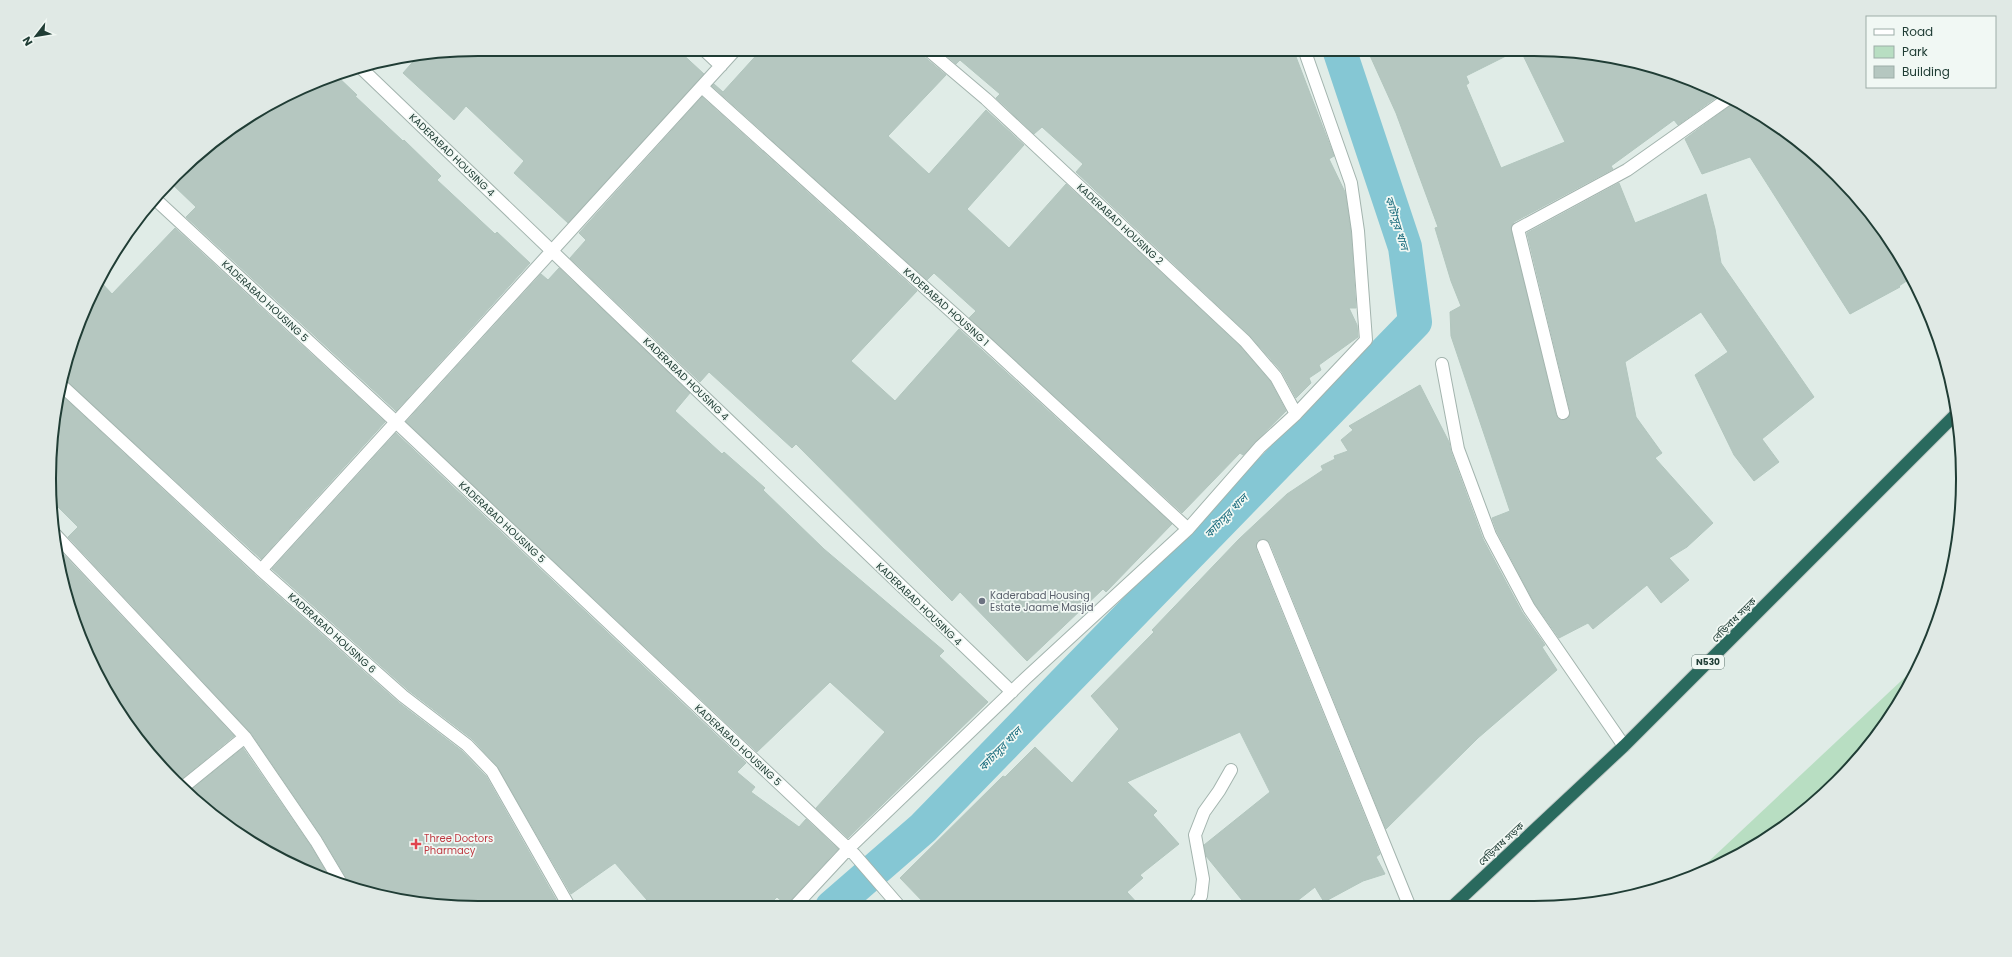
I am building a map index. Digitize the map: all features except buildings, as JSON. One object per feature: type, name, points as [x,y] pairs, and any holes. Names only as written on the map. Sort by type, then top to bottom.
[{"type":"highway","name":"বেড়িবাধ সড়ক","points":[[1458,901],[1624,746],[1951,419]]},
{"type":"street","points":[[710,56],[721,66]]},
{"type":"street","points":[[261,570],[730,56]]},
{"type":"street","name":"KADERABAD HOUSING 2","points":[[935,56],[992,105],[1245,341],[1276,377],[1296,414]]},
{"type":"street","points":[[800,901],[1012,692],[1140,571],[1188,529],[1260,447],[1296,414],[1366,340],[1358,231],[1351,183],[1306,56]]},
{"type":"street","name":"KADERABAD HOUSING 4","points":[[365,71],[1012,692]]},
{"type":"street","name":"KADERABAD HOUSING 1","points":[[702,87],[978,335],[1188,529]]},
{"type":"street","points":[[1563,413],[1518,229],[1626,170],[1724,102]]},
{"type":"street","name":"KADERABAD HOUSING 5","points":[[159,202],[396,422],[851,852],[894,901]]},
{"type":"street","points":[[1442,364],[1458,449],[1490,534],[1529,608],[1624,746]]},
{"type":"street","name":"KADERABAD HOUSING 6","points":[[66,389],[261,570],[403,696],[467,745],[492,771],[566,901]]},
{"type":"street","points":[[61,541],[245,737],[316,841],[337,877]]},
{"type":"street","points":[[1263,546],[1407,901]]},
{"type":"street","points":[[187,784],[245,737]]},
{"type":"street","points":[[1198,901],[1201,896],[1203,879],[1195,835],[1204,812],[1219,791],[1231,770]]},
{"type":"green space","points":[[1906,676],[1885,713],[1869,736],[1832,777],[1812,796],[1791,814],[1768,830],[1745,844],[1706,864]]},
{"type":"waterway","name":"কাটাসুর খাল","points":[[839,901],[923,828],[1415,322],[1405,247],[1341,56]]},
{"type":"place","name":"Kaderabad Housing Estate Jaame Masjid","points":[[982,601]]},
{"type":"place","name":"Three Doctors Pharmacy","points":[[416,844]]}]
